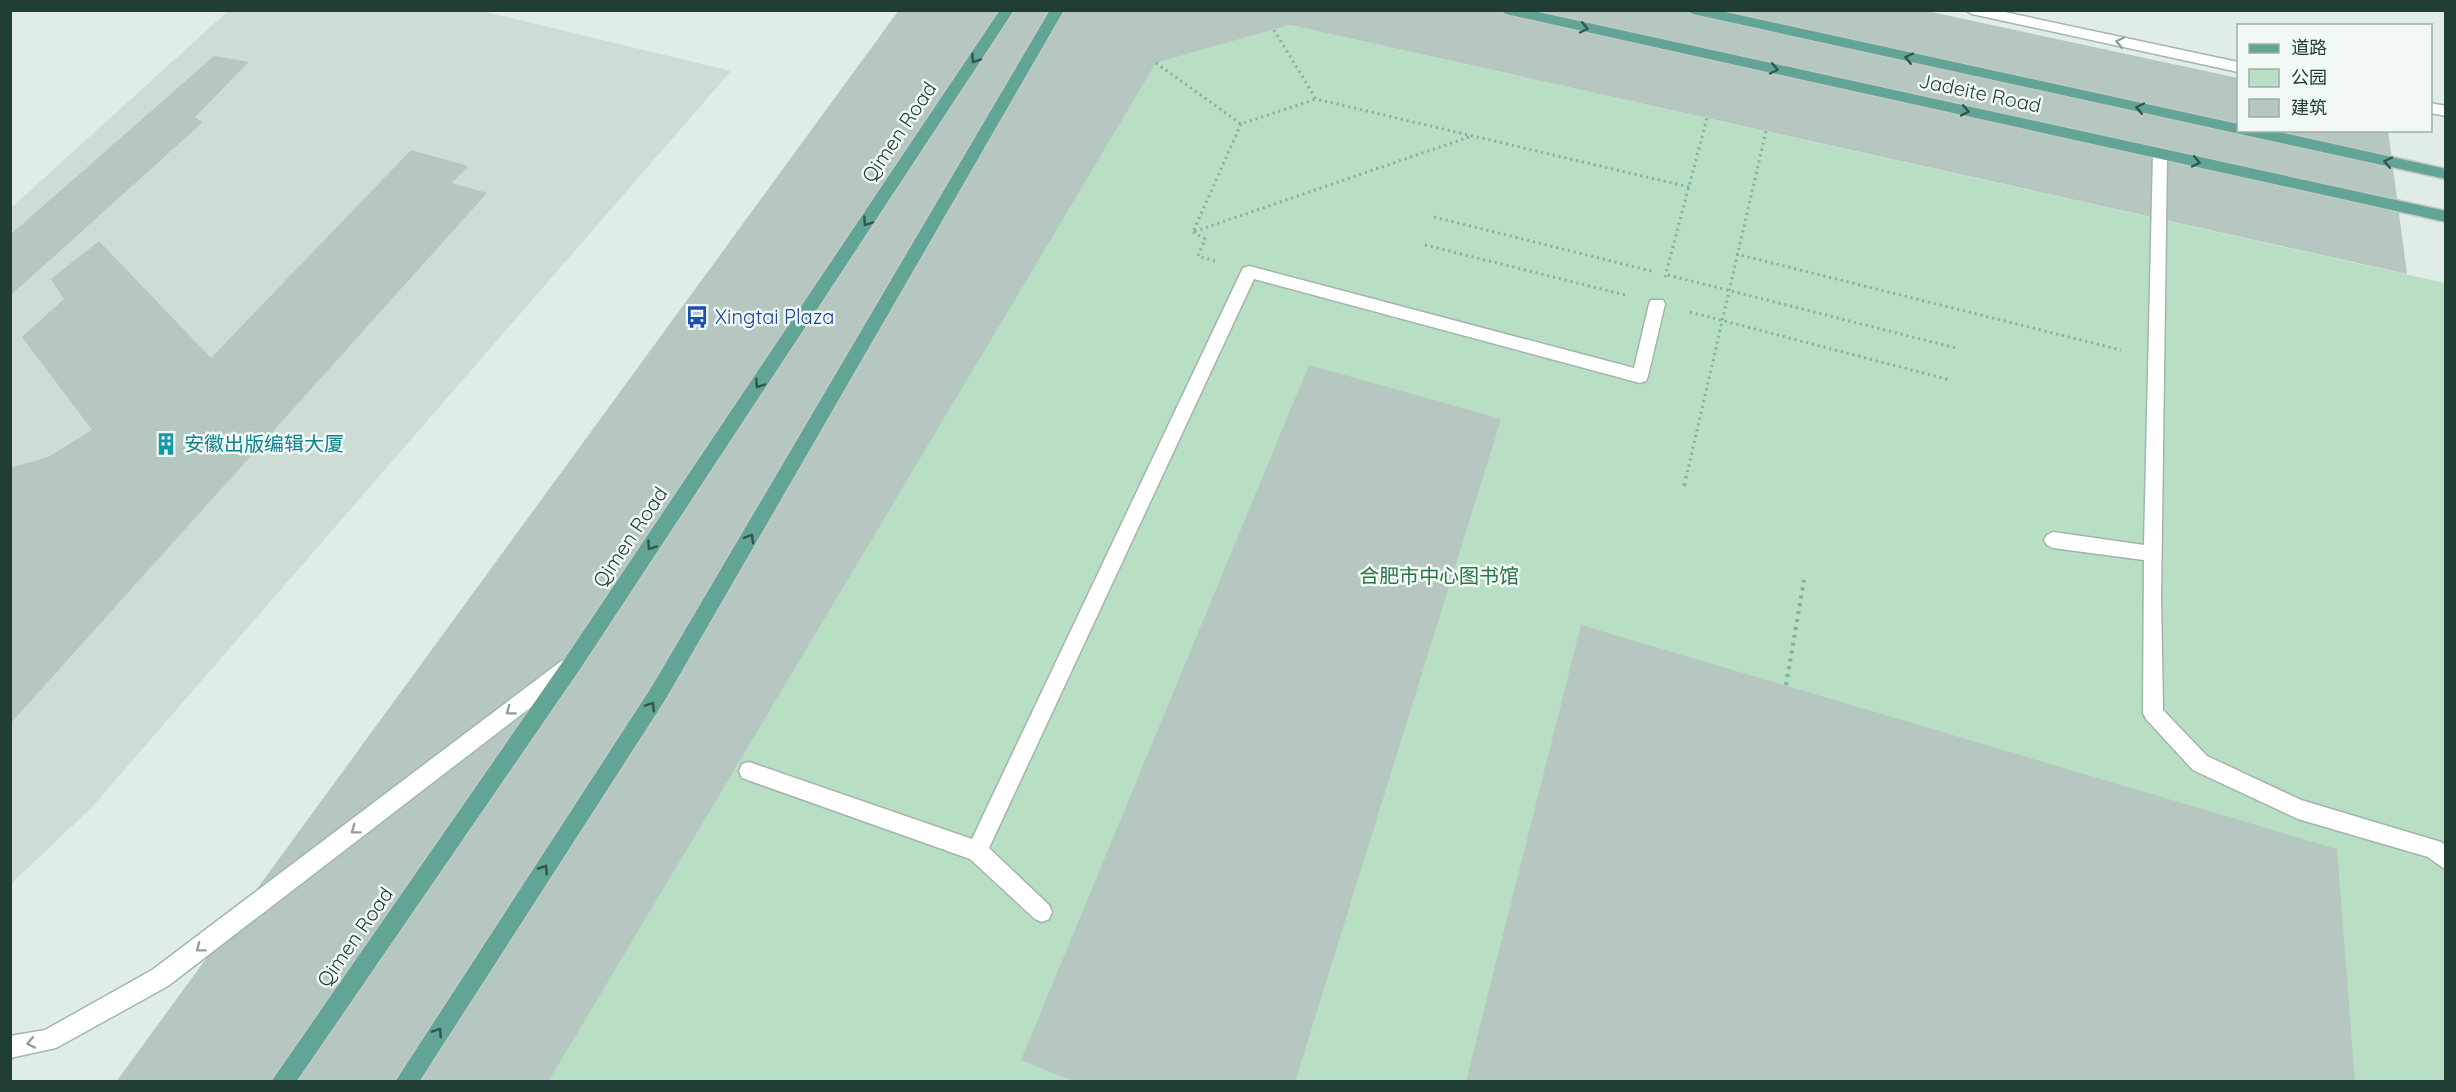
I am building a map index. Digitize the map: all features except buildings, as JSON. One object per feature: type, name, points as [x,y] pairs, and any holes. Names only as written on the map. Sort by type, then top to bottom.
[{"type":"main road","name":"Qimen Road","points":[[282,1082],[573,663],[1007,10]]},
{"type":"main road","points":[[406,1082],[658,694],[1057,10]]},
{"type":"main road","name":"Jadeite Road","points":[[1506,10],[2445,217]]},
{"type":"main road","name":"Jadeite Road","points":[[1693,10],[2237,129]]},
{"type":"main road","points":[[2253,132],[2445,174]]},
{"type":"street","points":[[1972,10],[2237,67]]},
{"type":"street","points":[[2160,154],[2153,554],[2153,713],[2200,763],[2298,809],[2434,849],[2445,860]]},
{"type":"street","points":[[977,851],[1249,272],[1640,376],[1657,304]]},
{"type":"street","points":[[2054,540],[2153,554]]},
{"type":"street","points":[[10,1047],[48,1040],[160,978],[573,663]]},
{"type":"street","points":[[749,771],[977,851],[1042,912]]},
{"type":"path","points":[[1274,30],[1316,99]]},
{"type":"path","points":[[1156,63],[1241,124]]},
{"type":"path","points":[[1193,232],[1241,124],[1316,99],[1689,187]]},
{"type":"path","points":[[1657,304],[1707,118]]},
{"type":"path","points":[[1684,486],[1766,131]]},
{"type":"path","points":[[1193,232],[1472,136]]},
{"type":"path","points":[[1434,217],[1956,348]]},
{"type":"path","points":[[1193,232],[1205,239],[1198,256],[1249,272]]},
{"type":"path","points":[[1425,245],[1579,282]]},
{"type":"path","points":[[1736,254],[2156,359]]},
{"type":"path","points":[[1789,338],[1950,380]]},
{"type":"path","points":[[1786,686],[1804,580]]},
{"type":"shaded area","points":[[228,11],[482,11],[731,71],[92,807],[11,884],[11,208]]},
{"type":"green space","name":"合肥市中心图书馆","points":[[1290,25],[2445,283],[2445,1081],[541,1082],[1156,63]]},
{"type":"place","name":"Xingtai Plaza","points":[[697,317]]},
{"type":"place","name":"安徽出版编辑大厦","points":[[166,444]]}]
